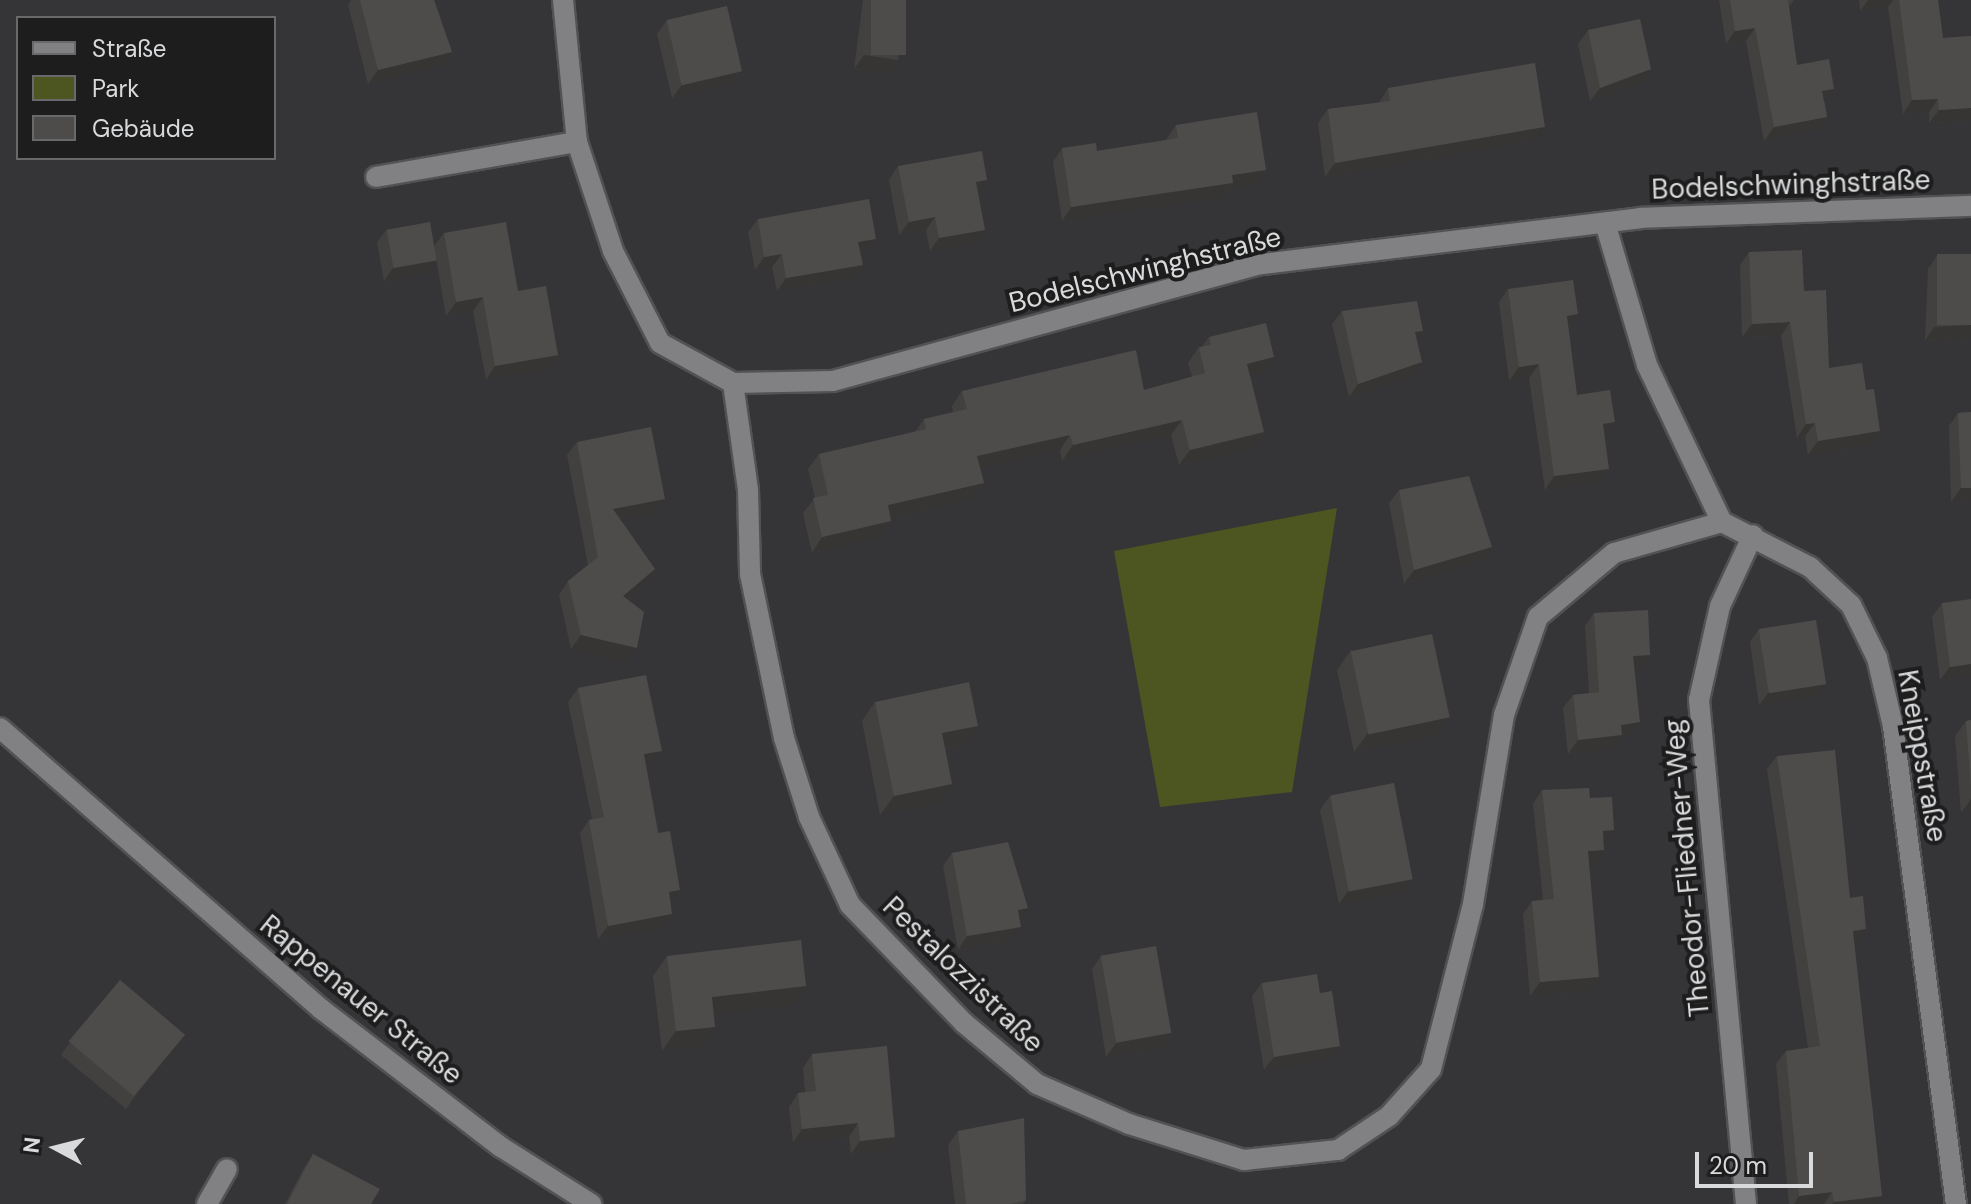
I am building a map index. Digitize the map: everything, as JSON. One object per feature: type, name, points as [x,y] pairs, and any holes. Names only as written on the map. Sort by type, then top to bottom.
[{"type":"street","name":"Bodelschwinghstraße","points":[[563,0],[577,142],[613,251],[660,343],[733,383],[833,381],[1262,264],[1605,223],[1971,206]]},
{"type":"street","points":[[376,177],[577,142]]},
{"type":"street","points":[[1605,223],[1647,365],[1722,522]]},
{"type":"street","name":"Pestalozzistraße","points":[[733,383],[747,475],[750,574],[784,738],[809,817],[850,905],[964,1023],[1037,1084],[1129,1124],[1244,1160],[1338,1150],[1389,1116],[1431,1069],[1473,904],[1504,715],[1538,617],[1614,553],[1722,522]]},
{"type":"street","name":"Kneippstraße","points":[[1722,522],[1753,535],[1810,567],[1851,605],[1877,658],[1893,726],[1956,1204]]},
{"type":"street","name":"Theodor-Fliedner-Weg","points":[[1746,1204],[1699,700],[1720,606],[1753,535]]},
{"type":"street","name":"Rappenauer Straße","points":[[0,728],[321,1009],[501,1147],[591,1204]]},
{"type":"street","points":[[207,1204],[227,1169]]},
{"type":"green space","points":[[1337,508],[1292,792],[1160,807],[1114,551]]},
{"type":"building","points":[[360,0],[434,0],[452,52],[378,70]]},
{"type":"building","points":[[871,0],[906,0],[906,55],[871,55]]},
{"type":"building","points":[[1730,0],[1788,0],[1797,65],[1829,59],[1834,89],[1822,91],[1827,117],[1774,127],[1755,28],[1735,31]]},
{"type":"building","points":[[1899,0],[1938,0],[1943,38],[1971,36],[1971,108],[1939,110],[1938,99],[1912,100]]},
{"type":"building","points":[[727,6],[742,71],[682,85],[667,20]]},
{"type":"building","points":[[1640,19],[1651,69],[1600,88],[1588,30]]},
{"type":"building","points":[[1535,63],[1545,127],[1335,163],[1328,109],[1390,101],[1388,88]]},
{"type":"building","points":[[1257,112],[1266,170],[1232,175],[1233,183],[1071,207],[1062,148],[1096,143],[1097,151],[1178,138],[1176,125]]},
{"type":"building","points":[[982,151],[987,180],[976,182],[985,230],[939,238],[935,217],[909,222],[898,166]]},
{"type":"building","points":[[869,199],[876,239],[858,242],[863,265],[786,278],[782,254],[764,257],[758,219]]},
{"type":"building","points":[[430,222],[437,260],[393,268],[387,230]]},
{"type":"building","points":[[506,222],[518,291],[546,286],[558,355],[495,366],[483,297],[456,302],[444,233]]},
{"type":"building","points":[[1802,250],[1804,291],[1826,290],[1829,368],[1862,363],[1866,390],[1874,389],[1880,431],[1818,441],[1815,423],[1806,424],[1790,322],[1752,324],[1749,252]]},
{"type":"building","points":[[1937,254],[1971,254],[1971,325],[1937,325]]},
{"type":"building","points":[[1573,280],[1578,314],[1567,316],[1577,395],[1610,390],[1615,422],[1603,424],[1609,469],[1554,476],[1539,364],[1519,367],[1508,289]]},
{"type":"building","points":[[1417,301],[1423,331],[1415,332],[1422,362],[1358,384],[1342,311]]},
{"type":"building","points":[[1266,323],[1274,357],[1247,364],[1264,432],[1190,450],[1182,420],[1073,445],[1070,435],[977,456],[984,483],[888,505],[891,521],[822,537],[813,498],[828,495],[819,454],[926,429],[924,419],[967,409],[962,391],[1136,350],[1144,390],[1205,373],[1199,347],[1211,345],[1209,337]]},
{"type":"building","points":[[1971,412],[1971,488],[1961,488],[1958,413]]},
{"type":"building","points":[[651,427],[665,499],[613,509],[655,569],[623,596],[644,612],[637,648],[581,635],[568,581],[598,557],[577,442]]},
{"type":"building","points":[[1469,476],[1492,547],[1414,570],[1399,490]]},
{"type":"building","points":[[1971,599],[1971,664],[1950,667],[1942,603]]},
{"type":"building","points":[[1648,610],[1650,655],[1633,656],[1640,722],[1621,725],[1622,735],[1578,740],[1573,695],[1599,692],[1594,613]]},
{"type":"building","points":[[1816,620],[1826,684],[1769,693],[1759,629]]},
{"type":"building","points":[[1432,634],[1450,717],[1368,734],[1351,651]]},
{"type":"building","points":[[646,675],[662,751],[644,754],[658,833],[670,831],[680,890],[669,892],[672,914],[608,926],[589,820],[604,817],[578,688]]},
{"type":"building","points":[[969,682],[978,726],[942,733],[952,784],[894,796],[875,702]]},
{"type":"building","points":[[1971,720],[1971,786],[1966,721]]},
{"type":"building","points":[[1835,750],[1850,898],[1863,896],[1866,929],[1853,931],[1882,1196],[1834,1202],[1832,1192],[1799,1196],[1786,1051],[1820,1046],[1777,756]]},
{"type":"building","points":[[1394,783],[1413,879],[1349,892],[1330,795]]},
{"type":"building","points":[[1589,788],[1590,798],[1612,797],[1614,830],[1603,831],[1604,850],[1588,851],[1599,977],[1540,982],[1532,901],[1554,899],[1542,790]]},
{"type":"building","points":[[1008,842],[1028,908],[1018,910],[1021,927],[967,936],[952,853]]},
{"type":"building","points":[[801,940],[806,986],[712,997],[715,1027],[676,1031],[667,956]]},
{"type":"building","points":[[1156,946],[1171,1033],[1116,1042],[1101,956]]},
{"type":"building","points":[[1317,974],[1320,993],[1332,991],[1340,1046],[1274,1057],[1262,983]]},
{"type":"building","points":[[120,980],[185,1035],[134,1096],[69,1041]]},
{"type":"building","points":[[887,1046],[895,1137],[860,1141],[858,1123],[802,1129],[798,1093],[816,1091],[812,1054]]},
{"type":"building","points":[[1024,1118],[1026,1200],[1010,1204],[966,1204],[958,1131]]},
{"type":"building","points":[[313,1154],[380,1189],[371,1204],[287,1204]]}]
